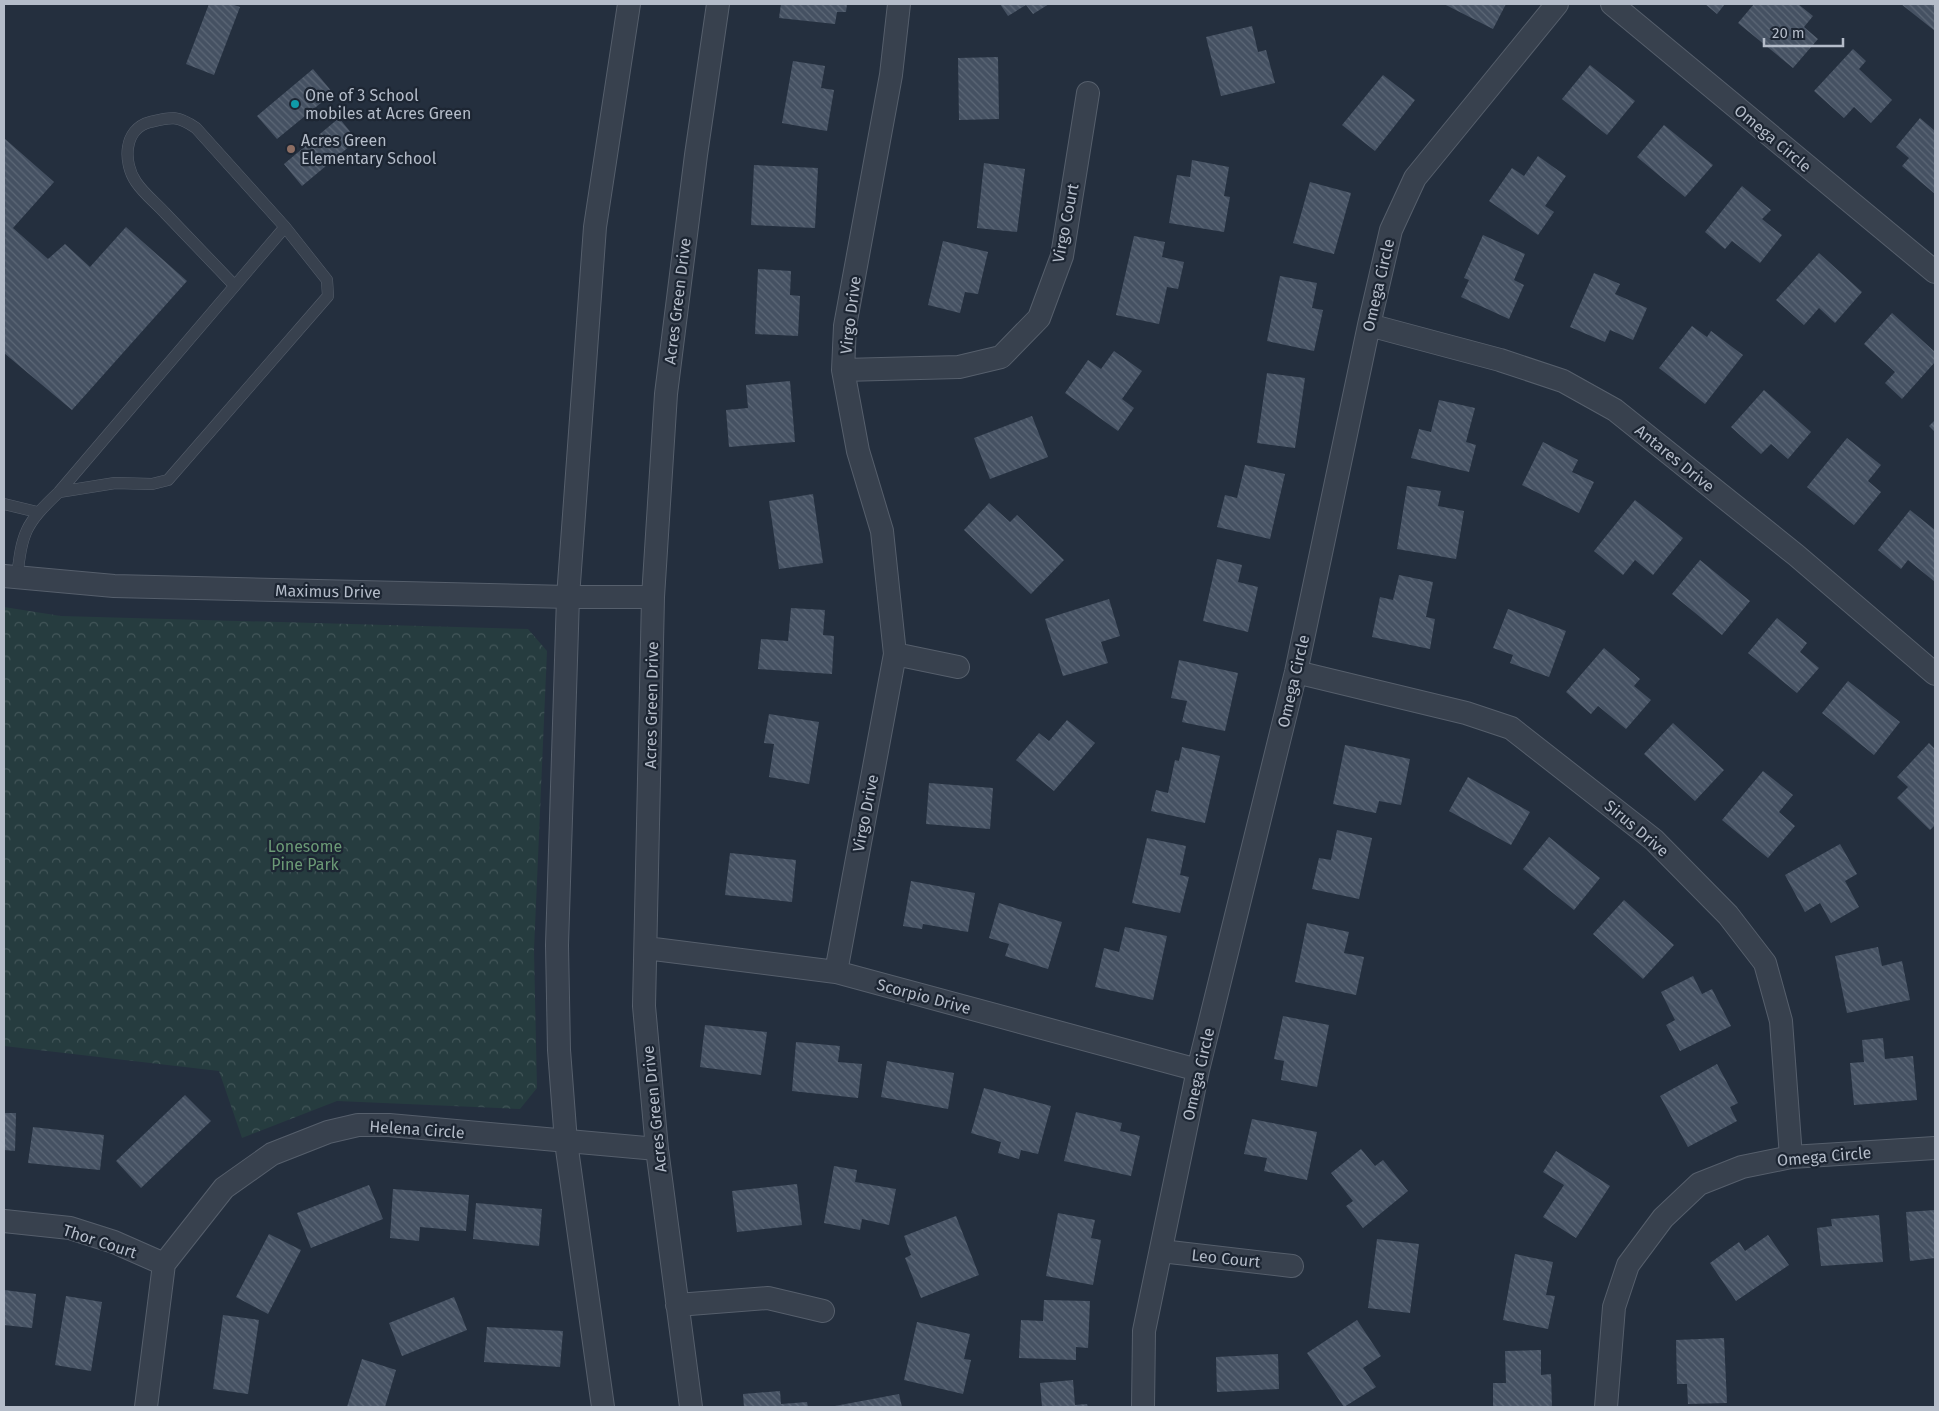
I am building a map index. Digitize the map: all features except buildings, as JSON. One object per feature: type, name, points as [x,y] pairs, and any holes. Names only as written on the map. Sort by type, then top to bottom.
[{"type":"street","points":[[603,1407],[566,1142],[559,1050],[558,945],[568,598],[595,227],[629,4]]},
{"type":"street","name":"Acres Green Drive","points":[[691,1407],[657,1149],[644,1006],[654,597],[666,394],[696,155],[718,4]]},
{"type":"street","name":"Virgo Drive","points":[[836,972],[895,654],[882,531],[858,451],[843,370],[845,326],[891,75],[899,4]]},
{"type":"street","name":"Omega Circle","points":[[1143,1407],[1144,1331],[1198,1070],[1296,672],[1369,325],[1392,230],[1414,178],[1557,4]]},
{"type":"street","name":"Omega Circle","points":[[1612,4],[1935,272]]},
{"type":"street","name":"Virgo Court","points":[[843,370],[959,367],[1001,356],[1039,318],[1062,256],[1088,93]]},
{"type":"street","name":"Antares Drive","points":[[1369,325],[1500,360],[1563,381],[1615,410],[1796,555],[1935,674]]},
{"type":"street","name":"Maximus Drive","points":[[10,577],[114,586],[568,598],[654,597]]},
{"type":"street","points":[[895,654],[958,667]]},
{"type":"street","name":"Sirus Drive","points":[[1296,672],[1466,713],[1511,728],[1654,840],[1728,915],[1766,963],[1781,1021],[1791,1157]]},
{"type":"street","name":"Scorpio Drive","points":[[646,948],[836,972],[1198,1070]]},
{"type":"street","name":"Helena Circle","points":[[164,1264],[224,1188],[272,1154],[328,1132],[358,1125],[389,1125],[657,1149]]},
{"type":"street","name":"Omega Circle","points":[[1606,1407],[1614,1307],[1628,1265],[1663,1218],[1699,1184],[1742,1167],[1791,1157],[1935,1148]]},
{"type":"street","name":"Thor Court","points":[[4,1221],[70,1228],[114,1242],[164,1264]]},
{"type":"street","name":"Leo Court","points":[[1161,1251],[1292,1266]]},
{"type":"street","points":[[146,1407],[164,1264]]},
{"type":"street","points":[[677,1305],[768,1298],[823,1310]]},
{"type":"lane","points":[[58,492],[115,484],[152,484],[168,480],[328,296],[327,280],[285,227],[196,128],[184,120],[173,117],[144,124],[135,130],[128,143],[126,155],[136,182],[234,285]]},
{"type":"lane","points":[[10,577],[28,526],[37,512],[58,492],[285,227]]},
{"type":"lane","points":[[4,504],[37,512]]},
{"type":"green space","name":"Lonesome Pine Park","points":[[4,607],[61,616],[528,629],[547,651],[534,950],[537,1088],[520,1109],[337,1101],[242,1138],[219,1071],[4,1046]]},
{"type":"place","name":"One of 3 School mobiles at Acres Green","points":[[295,104]]},
{"type":"place","name":"Acres Green Elementary School","points":[[291,149]]}]
